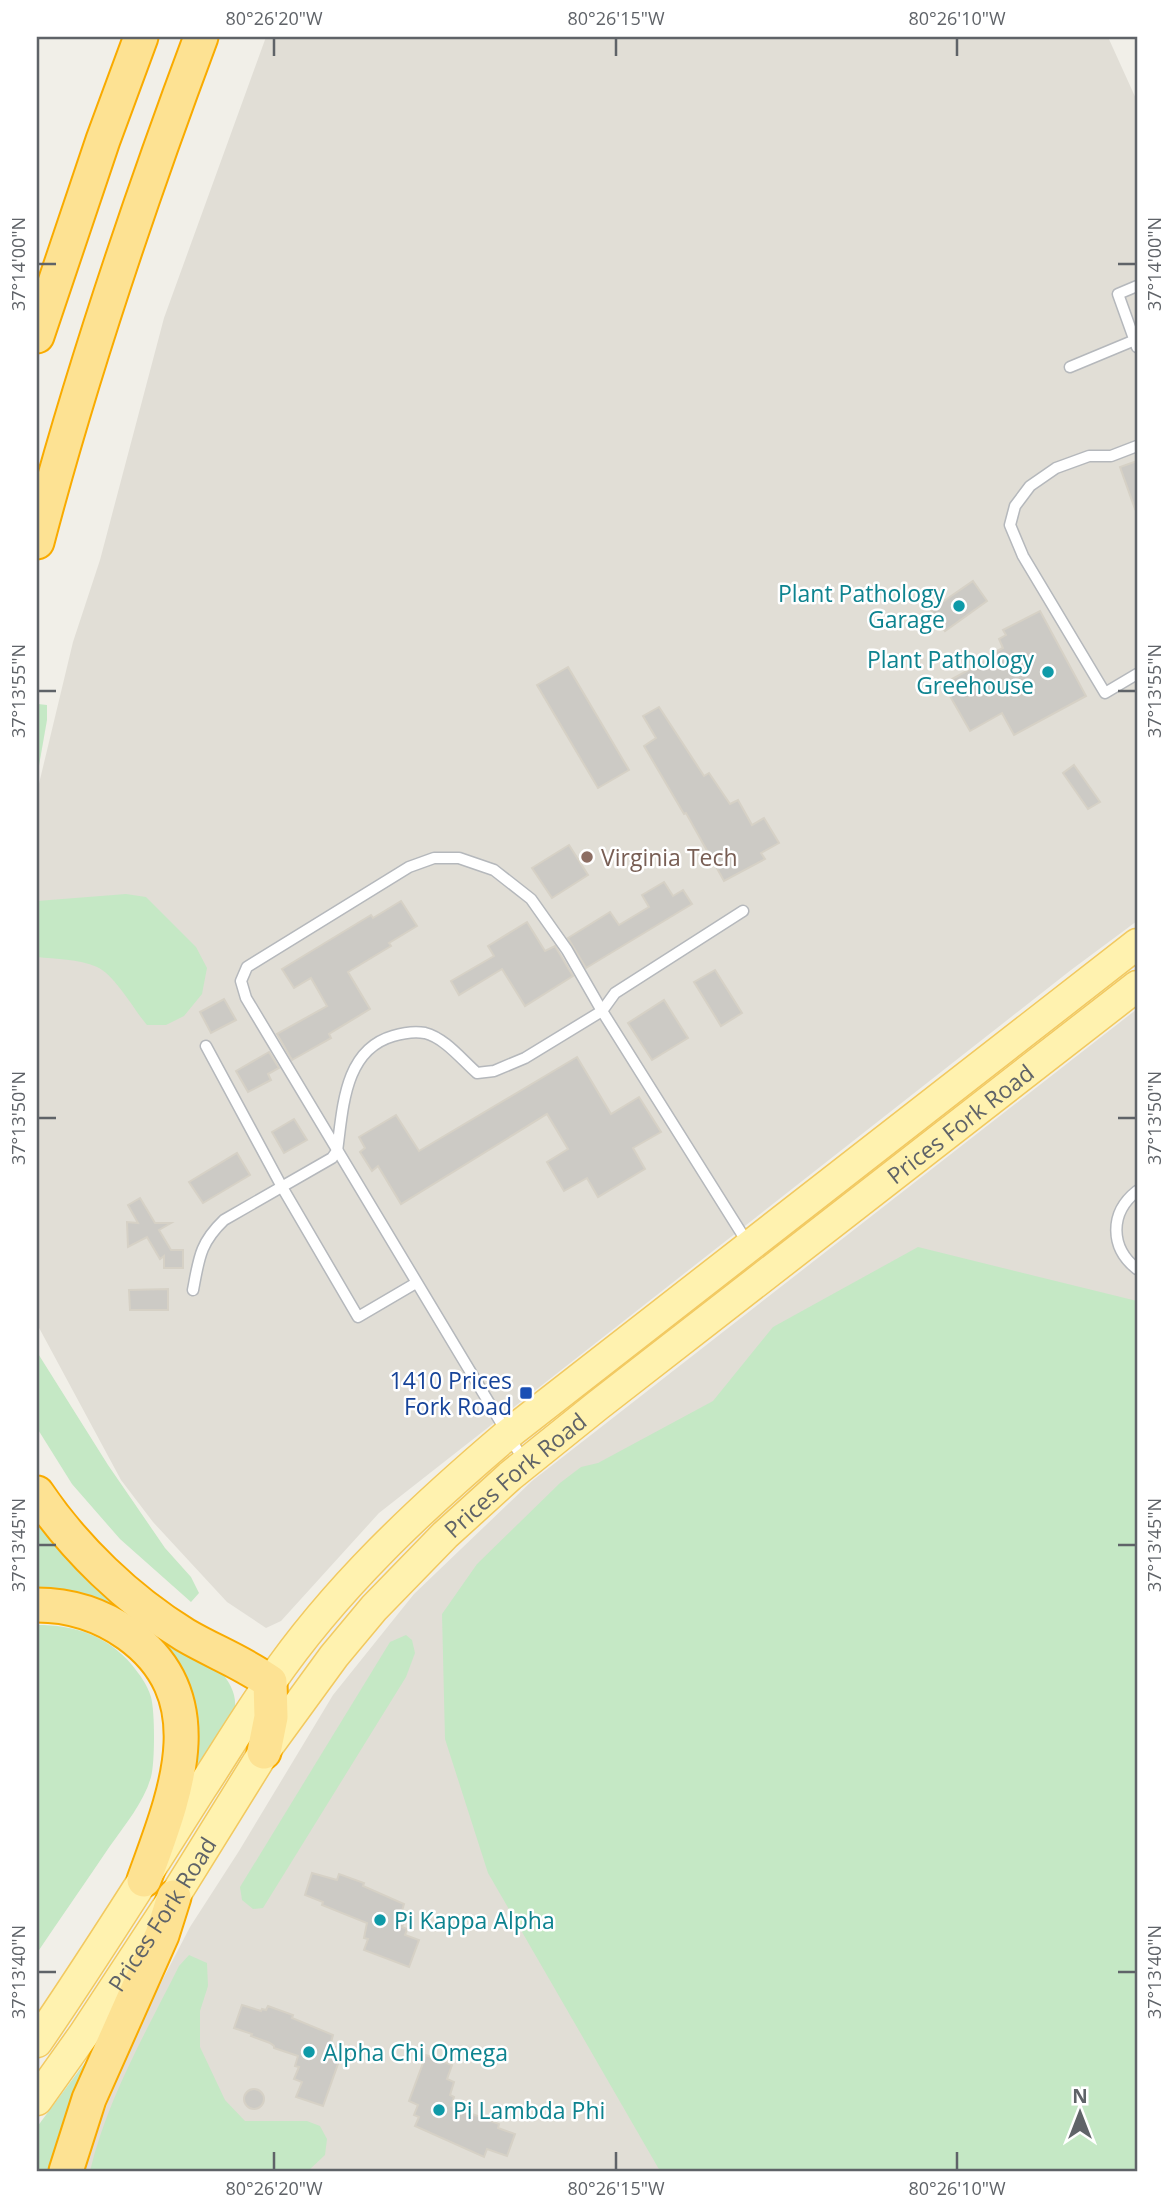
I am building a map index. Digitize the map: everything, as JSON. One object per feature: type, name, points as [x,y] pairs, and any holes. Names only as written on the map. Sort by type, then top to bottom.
[{"type":"highway","points":[[37,336],[141,37]]},
{"type":"highway","points":[[37,542],[102,319],[201,37]]},
{"type":"highway","points":[[37,1493],[82,1549],[149,1610],[186,1635],[248,1666],[270,1682],[271,1717],[264,1752]]},
{"type":"highway","points":[[37,1605],[56,1605],[89,1613],[117,1626],[141,1643],[160,1665],[174,1692],[180,1719],[179,1777],[144,1880]]},
{"type":"highway","points":[[66,2171],[94,2088],[162,1935],[174,1897]]},
{"type":"main road","name":"Prices Fork Road","points":[[37,2042],[270,1682],[346,1587],[383,1549],[449,1485],[507,1435],[1137,944]]},
{"type":"main road","name":"Prices Fork Road","points":[[37,2100],[84,2034],[300,1700],[374,1608],[445,1535],[526,1463],[1137,986]]},
{"type":"lane","points":[[1070,367],[1136,344],[1118,294],[1137,286]]},
{"type":"lane","points":[[1137,446],[1111,456],[1089,456],[1056,468],[1030,486],[1016,506],[1010,525],[1023,556],[1105,693],[1137,674]]},
{"type":"lane","points":[[526,1463],[246,998],[241,981],[247,967],[408,867],[434,858],[459,858],[494,870],[531,899],[567,950],[602,1011],[749,1246]]},
{"type":"lane","points":[[193,1290],[200,1250],[210,1234],[224,1220],[332,1158],[337,1151],[351,1074],[365,1051],[381,1039],[405,1032],[426,1033],[443,1042],[477,1073],[494,1071],[525,1058],[602,1011],[615,993],[743,911]]},
{"type":"lane","points":[[206,1046],[282,1187],[358,1317],[416,1283]]},
{"type":"lane","points":[[1137,1191],[1129,1197],[1116,1219],[1115,1238],[1123,1255],[1137,1269]]},
{"type":"shaded area","name":"Virginia Tech","points":[[266,37],[1108,37],[1137,101],[1137,921],[379,1513],[281,1621],[266,1628],[227,1602],[153,1522],[121,1480],[37,1324],[37,792],[73,642],[100,560],[164,318]]},
{"type":"shaded area","points":[[1137,1009],[1137,2171],[81,2171],[152,2000],[190,1927],[333,1695],[414,1594],[532,1481]]},
{"type":"green space","points":[[38,704],[47,705],[47,720],[37,777]]},
{"type":"green space","points":[[126,894],[146,897],[196,947],[207,968],[202,994],[184,1016],[166,1025],[147,1025],[111,977],[97,967],[75,961],[37,957],[37,901]]},
{"type":"green space","points":[[918,1247],[1137,1301],[1137,2171],[660,2171],[488,1873],[445,1739],[442,1614],[477,1564],[560,1483],[581,1467],[598,1463],[713,1401],[773,1327]]},
{"type":"green space","points":[[37,1352],[108,1465],[165,1548],[191,1577],[199,1593],[191,1602],[120,1539],[72,1484],[37,1428]]},
{"type":"green space","points":[[37,1509],[221,1671],[231,1686],[235,1701],[234,1713],[178,1800],[184,1688],[37,1596]]},
{"type":"green space","points":[[37,1625],[64,1627],[89,1634],[112,1646],[122,1655],[132,1665],[149,1692],[154,1737],[151,1777],[144,1795],[37,1953]]},
{"type":"green space","points":[[406,1635],[412,1640],[415,1653],[406,1677],[263,1908],[253,1909],[242,1900],[240,1887],[390,1642]]},
{"type":"green space","points":[[189,1955],[207,1963],[208,1986],[200,2011],[200,2047],[225,2100],[245,2121],[307,2121],[320,2126],[327,2139],[325,2155],[308,2171],[90,2171],[106,2118],[128,2066],[179,1966]]},
{"type":"green space","points":[[110,2029],[54,2171],[37,2171],[37,2127]]},
{"type":"building","points":[[1137,461],[1137,508],[1135,509],[1120,467]]},
{"type":"building","name":"Plant Pathology Garage","points":[[973,581],[987,601],[945,631],[931,610]]},
{"type":"building","points":[[1040,611],[1086,696],[1014,735],[1002,713],[970,731],[943,684],[989,659],[987,656],[1003,648],[999,639],[1006,635],[1003,630]]},
{"type":"building","points":[[568,667],[629,770],[598,788],[537,685]]},
{"type":"building","points":[[659,707],[704,776],[709,773],[730,804],[738,800],[752,825],[764,818],[779,843],[761,853],[765,859],[724,881],[644,746],[656,738],[643,716]]},
{"type":"building","points":[[1074,765],[1100,802],[1088,809],[1063,773]]},
{"type":"building","points":[[569,845],[588,875],[552,898],[532,868]]},
{"type":"building","points":[[664,882],[673,896],[683,890],[692,904],[586,968],[568,938],[610,912],[619,925],[649,907],[642,895]]},
{"type":"building","points":[[401,901],[417,926],[389,943],[391,946],[348,972],[370,1009],[329,1034],[331,1038],[292,1060],[277,1034],[327,1006],[311,978],[294,988],[282,969],[371,915],[373,918]]},
{"type":"building","points":[[527,922],[545,951],[555,946],[573,976],[525,1006],[502,969],[459,995],[451,981],[494,956],[488,946]]},
{"type":"building","points":[[715,970],[742,1013],[721,1026],[694,982]]},
{"type":"building","points":[[224,999],[236,1020],[211,1033],[200,1012]]},
{"type":"building","points":[[664,1000],[688,1038],[652,1060],[628,1023]]},
{"type":"building","points":[[269,1052],[279,1068],[268,1074],[271,1080],[248,1092],[236,1071]]},
{"type":"building","points":[[577,1057],[611,1114],[639,1097],[661,1132],[633,1148],[645,1169],[598,1197],[587,1178],[564,1191],[547,1162],[568,1149],[547,1114],[401,1204],[378,1166],[372,1171],[360,1152],[365,1148],[359,1137],[396,1115],[419,1151]]},
{"type":"building","points":[[294,1119],[307,1140],[284,1153],[272,1132]]},
{"type":"building","points":[[237,1153],[250,1175],[203,1203],[189,1182]]},
{"type":"building","points":[[140,1198],[155,1223],[171,1223],[159,1230],[171,1250],[183,1250],[183,1268],[164,1268],[164,1256],[160,1259],[147,1237],[128,1247],[127,1222],[138,1223],[128,1205]]},
{"type":"building","points":[[168,1289],[168,1310],[130,1310],[129,1290]]},
{"type":"building","name":"Pi Kappa Alpha","points":[[312,1873],[337,1880],[339,1874],[364,1883],[363,1886],[404,1904],[401,1914],[406,1915],[402,1927],[407,1929],[405,1935],[419,1940],[409,1967],[364,1950],[368,1939],[364,1938],[367,1923],[322,1905],[323,1902],[305,1895]]},
{"type":"building","name":"Alpha Chi Omega","points":[[242,2005],[261,2011],[268,2006],[333,2035],[330,2046],[335,2047],[331,2058],[339,2061],[323,2106],[296,2097],[302,2082],[294,2079],[299,2067],[295,2066],[298,2056],[274,2048],[270,2043],[251,2036],[252,2034],[234,2028]]},
{"type":"building","name":"Pi Lambda Phi","points":[[426,2055],[452,2065],[447,2079],[454,2082],[450,2095],[454,2097],[451,2106],[499,2124],[498,2128],[515,2134],[507,2156],[487,2149],[484,2157],[415,2126],[419,2117],[414,2115],[418,2105],[409,2101]]},
{"type":"building","points":[[254,2089],[261,2092],[264,2099],[261,2106],[254,2109],[247,2106],[244,2099],[247,2092]]},
{"type":"place","name":"Plant Pathology Garage","points":[[959,606]]},
{"type":"place","name":"Plant Pathology Greehouse","points":[[1048,672]]},
{"type":"place","name":"Virginia Tech","points":[[587,857]]},
{"type":"place","name":"1410 Prices Fork Road","points":[[526,1393]]},
{"type":"place","name":"Pi Kappa Alpha","points":[[380,1920]]},
{"type":"place","name":"Alpha Chi Omega","points":[[309,2052]]},
{"type":"place","name":"Pi Lambda Phi","points":[[439,2110]]}]
